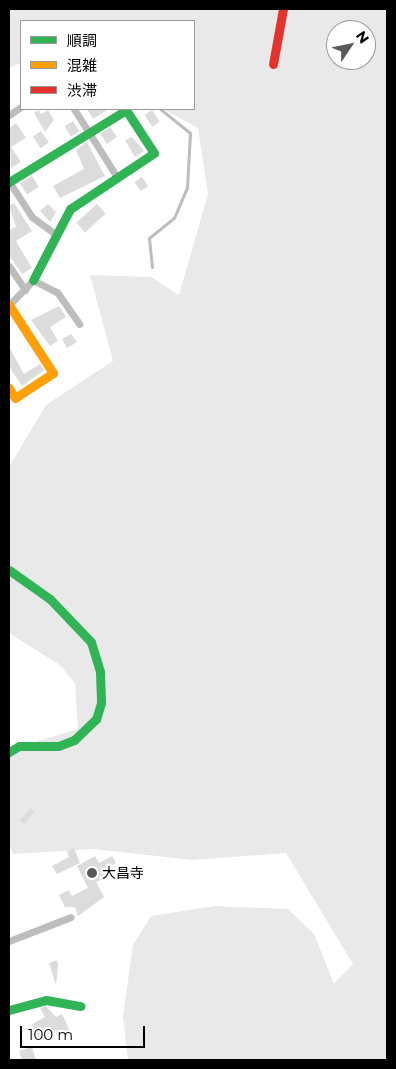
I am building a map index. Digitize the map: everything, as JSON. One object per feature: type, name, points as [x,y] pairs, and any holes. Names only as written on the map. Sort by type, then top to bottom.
[{"type":"street","points":[[273,64],[282,9]]},
{"type":"street","points":[[9,115],[20,108]]},
{"type":"street","points":[[75,110],[117,177]]},
{"type":"street","points":[[55,234],[32,217],[9,182],[124,110]]},
{"type":"street","points":[[9,388],[15,398],[53,373],[10,305],[33,280],[55,234],[75,204],[154,153],[127,110]]},
{"type":"street","points":[[9,266],[25,290]]},
{"type":"street","points":[[33,280],[57,292],[79,324]]},
{"type":"street","points":[[9,570],[50,599],[91,642],[102,703],[96,719],[74,740],[58,746],[19,746],[9,752]]},
{"type":"street","points":[[9,941],[71,917]]},
{"type":"street","points":[[9,1010],[46,1000],[80,1006]]},
{"type":"lane","points":[[152,267],[149,238],[179,212],[188,171],[190,133],[161,110]]},
{"type":"shaded area","points":[[9,9],[387,9],[387,1060],[128,1060],[123,1016],[133,945],[151,916],[215,906],[288,909],[314,934],[334,984],[353,964],[286,853],[192,860],[94,849],[13,854],[9,844],[9,750],[78,729],[75,683],[60,665],[9,633],[9,467],[46,405],[113,361],[90,275],[151,277],[179,295],[208,194],[198,128],[165,110],[195,110],[195,20],[20,20],[20,63],[9,68]]},
{"type":"building","points":[[39,110],[41,114],[48,110],[54,120],[45,132],[34,113]]},
{"type":"building","points":[[88,110],[107,110],[93,119]]},
{"type":"building","points":[[152,110],[160,122],[152,127],[145,115]]},
{"type":"building","points":[[73,121],[79,131],[71,136],[64,126]]},
{"type":"building","points":[[16,123],[26,138],[11,147],[21,162],[11,168],[9,128]]},
{"type":"building","points":[[110,127],[117,137],[107,144],[100,134]]},
{"type":"building","points":[[41,131],[49,143],[41,148],[33,137]]},
{"type":"building","points":[[132,137],[144,151],[135,157],[125,140]]},
{"type":"building","points":[[87,142],[105,176],[60,198],[53,186],[84,169],[76,150]]},
{"type":"building","points":[[32,176],[39,187],[27,194],[20,183]]},
{"type":"building","points":[[142,177],[148,186],[141,191],[135,182]]},
{"type":"building","points":[[14,203],[32,231],[16,241],[32,268],[22,274],[9,255],[9,230],[16,227],[9,206]]},
{"type":"building","points":[[48,204],[56,212],[50,222],[40,211]]},
{"type":"building","points":[[97,204],[106,214],[85,232],[76,223]]},
{"type":"building","points":[[59,306],[66,317],[50,327],[58,341],[50,346],[31,320]]},
{"type":"building","points":[[71,334],[77,342],[67,348],[62,339]]},
{"type":"building","points":[[9,347],[24,374],[40,364],[44,370],[22,386],[9,366]]},
{"type":"building","points":[[30,808],[35,812],[25,824],[20,820]]},
{"type":"building","points":[[74,848],[80,863],[57,874],[52,866],[69,857],[67,851]]},
{"type":"building","points":[[95,856],[99,863],[112,856],[116,863],[103,870],[106,877],[96,882],[104,897],[78,916],[75,907],[65,907],[59,895],[69,890],[72,896],[88,888],[77,866]]},
{"type":"building","points":[[57,960],[58,965],[56,985],[49,963]]},
{"type":"building","points":[[46,1006],[56,1017],[62,1014],[70,1031],[58,1037],[55,1030],[36,1042],[32,1024],[45,1017],[40,1008]]},
{"type":"building","points":[[32,1047],[36,1060],[22,1060],[19,1051]]},
{"type":"traffic: fast","points":[[9,182],[126,110],[154,153],[70,209],[33,280]]},
{"type":"traffic: fast","points":[[9,570],[50,599],[91,642],[100,672],[101,703],[96,719],[74,740],[58,746],[19,746],[9,752]]},
{"type":"traffic: fast","points":[[9,1010],[46,1000],[80,1006]]},
{"type":"traffic: slow","points":[[9,305],[53,373],[15,398],[9,388]]},
{"type":"traffic: jam","points":[[273,64],[283,9]]},
{"type":"place","name":"大昌寺","points":[[92,873]]}]
